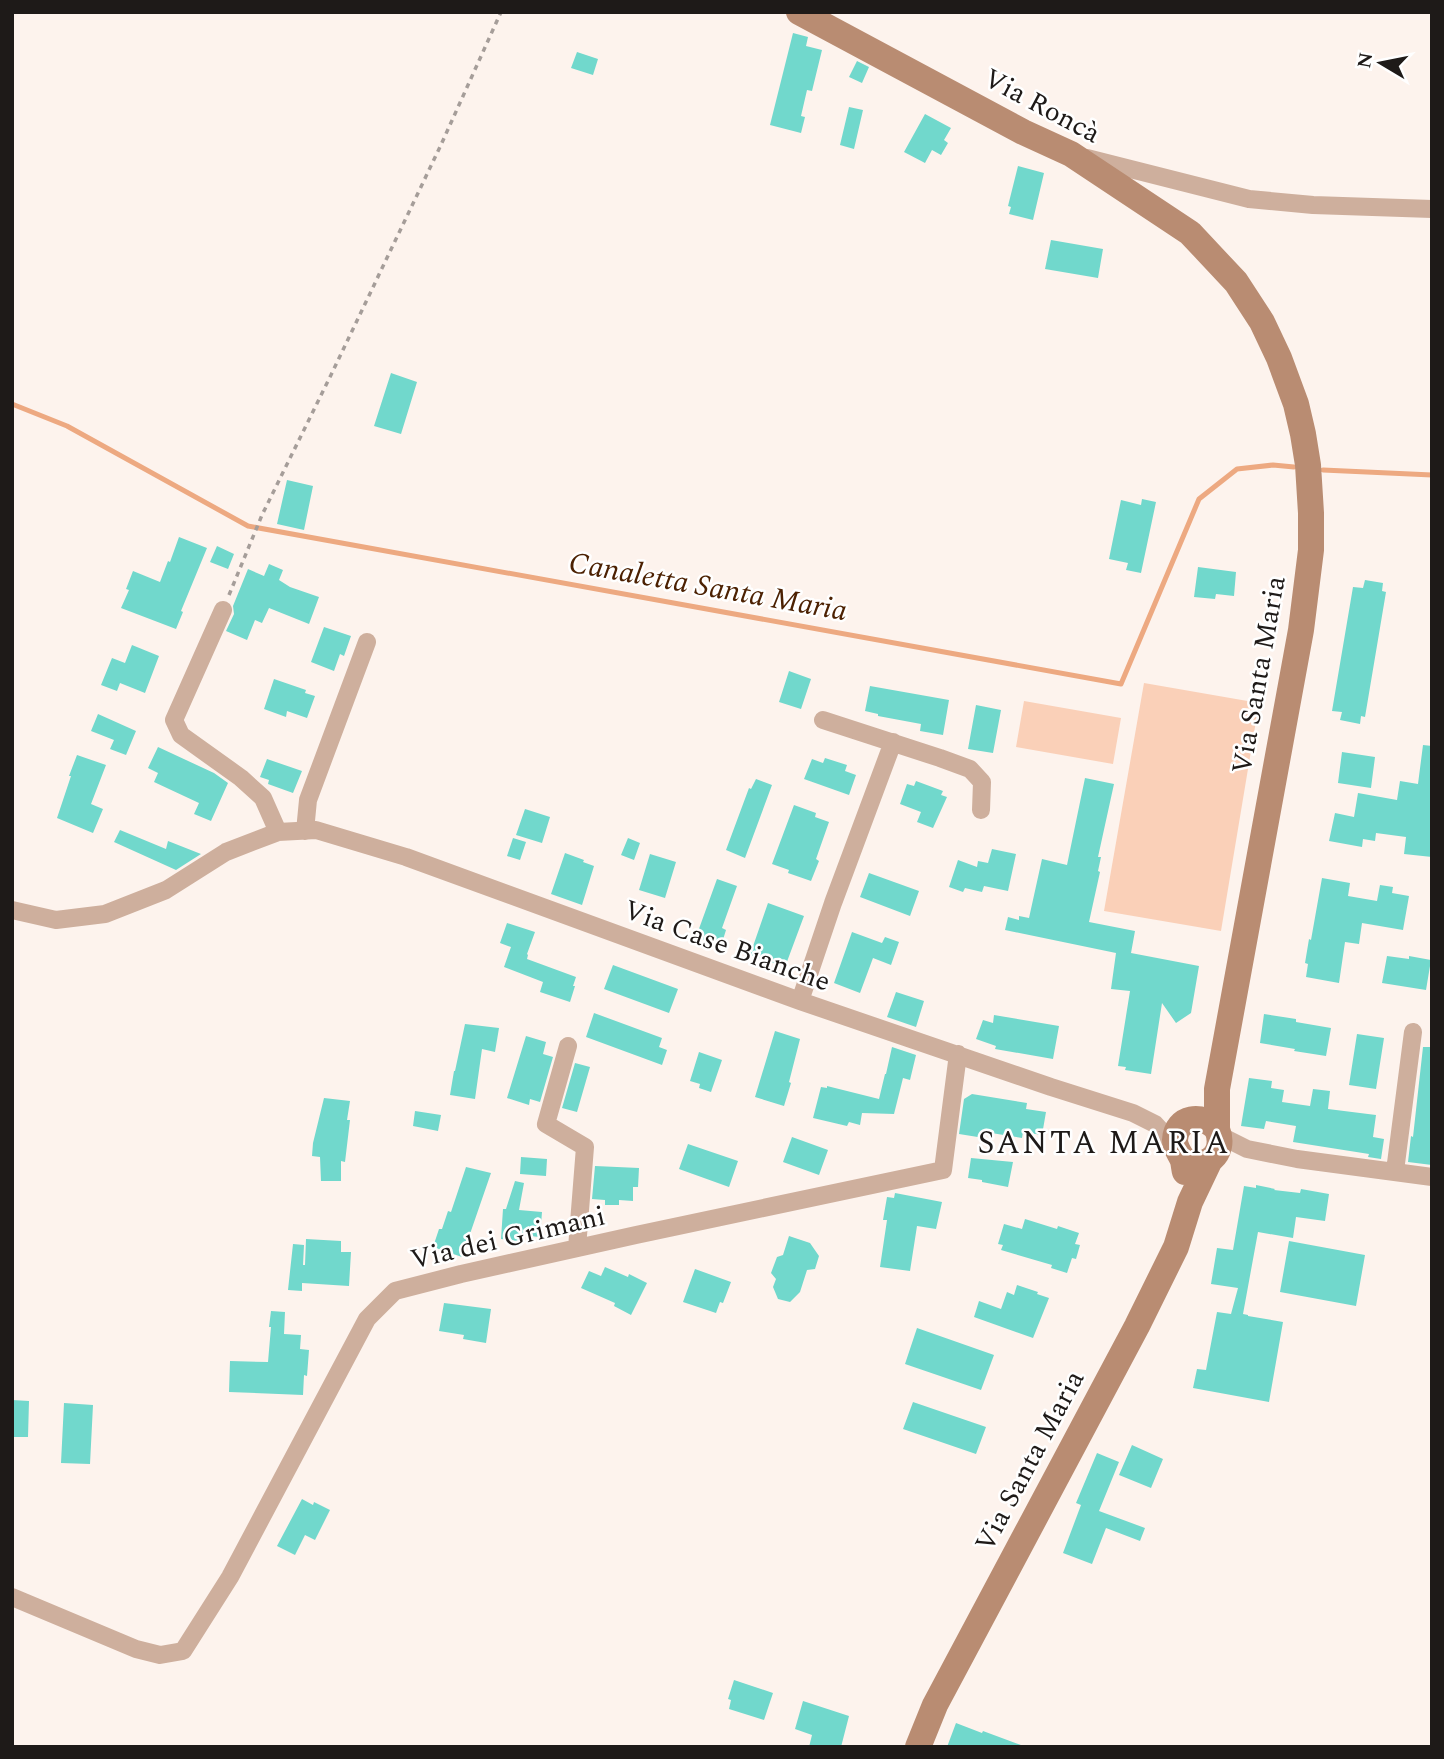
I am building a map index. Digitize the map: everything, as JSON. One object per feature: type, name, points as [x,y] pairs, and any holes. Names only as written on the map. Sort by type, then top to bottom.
[{"type":"main road","name":"Via Roncà","points":[[799,12],[1023,132],[1071,154],[1191,233],[1237,282]]},
{"type":"main road","name":"Via Santa Maria","points":[[918,1747],[935,1705],[1176,1247],[1190,1202],[1215,1145],[1216,1089],[1301,630],[1311,550],[1308,464],[1296,404],[1279,358],[1237,282]]},
{"type":"main road","name":"Via Santa Maria","points":[[1190,1202],[1175,1139],[1181,1126],[1190,1120],[1216,1089]]},
{"type":"main road","points":[[1179,1152],[1195,1164],[1203,1163],[1215,1145],[1208,1121],[1200,1118],[1190,1120]]},
{"type":"street","points":[[1071,154],[1249,199],[1312,205],[1432,209]]},
{"type":"street","points":[[223,610],[174,720],[181,735],[264,799],[278,832]]},
{"type":"street","points":[[305,831],[307,800],[366,642]]},
{"type":"street","points":[[823,720],[970,769],[982,782],[981,810]]},
{"type":"street","points":[[800,1001],[893,742]]},
{"type":"street","name":"Via Case Bianche","points":[[12,910],[56,920],[105,914],[166,890],[226,852],[278,832],[316,830],[406,857],[800,1001],[1133,1113],[1155,1124],[1179,1152]]},
{"type":"street","points":[[1395,1171],[1413,1032]]},
{"type":"street","points":[[568,1046],[546,1124],[585,1147],[577,1248]]},
{"type":"street","name":"Via dei Grimani","points":[[12,1597],[136,1649],[160,1655],[183,1651],[230,1577],[367,1319],[395,1291],[577,1248],[943,1170],[958,1054]]},
{"type":"street","name":"Via Case Bianche","points":[[1155,1124],[1190,1120]]},
{"type":"street","points":[[1215,1145],[1432,1177]]},
{"type":"path","points":[[223,610],[262,515],[440,147],[501,12]]},
{"type":"shaded area","points":[[1144,683],[1259,703],[1221,931],[1104,911]]},
{"type":"shaded area","points":[[1024,701],[1121,718],[1113,764],[1016,747]]},
{"type":"building","points":[[793,33],[808,37],[806,46],[822,50],[812,91],[807,90],[801,116],[805,117],[801,133],[770,125]]},
{"type":"building","points":[[577,52],[598,59],[593,75],[571,68]]},
{"type":"building","points":[[857,61],[869,67],[862,83],[849,77]]},
{"type":"building","points":[[849,107],[863,110],[854,149],[840,145]]},
{"type":"building","points":[[925,114],[951,128],[944,140],[948,143],[941,155],[932,150],[925,163],[904,152]]},
{"type":"building","points":[[1018,166],[1044,173],[1033,220],[1009,214],[1011,207],[1008,206]]},
{"type":"building","points":[[1051,240],[1103,249],[1098,278],[1045,269]]},
{"type":"building","points":[[391,373],[417,382],[401,434],[374,426]]},
{"type":"building","points":[[287,480],[313,486],[304,530],[277,524]]},
{"type":"building","points":[[1142,499],[1156,502],[1141,573],[1126,570],[1128,563],[1109,559],[1121,500],[1141,505]]},
{"type":"building","points":[[179,537],[207,548],[176,629],[121,608],[133,571],[160,582]]},
{"type":"building","points":[[217,546],[234,554],[228,569],[210,562]]},
{"type":"building","points":[[269,564],[283,570],[279,580],[290,587],[319,597],[309,624],[269,608],[262,623],[255,620],[247,640],[226,631],[248,569],[264,576]]},
{"type":"building","points":[[1198,567],[1236,572],[1234,596],[1216,594],[1215,599],[1194,597]]},
{"type":"building","points":[[1365,580],[1383,583],[1382,591],[1386,592],[1365,717],[1361,716],[1360,724],[1340,720],[1342,712],[1332,711],[1353,587],[1363,588]]},
{"type":"building","points":[[324,627],[351,636],[344,656],[340,654],[334,671],[311,662]]},
{"type":"building","points":[[132,645],[159,656],[145,693],[120,683],[117,691],[101,685],[112,658],[125,663]]},
{"type":"building","points":[[789,671],[811,679],[801,709],[779,702]]},
{"type":"building","points":[[274,679],[315,696],[307,718],[287,711],[286,717],[264,709]]},
{"type":"building","points":[[870,686],[949,700],[943,735],[920,731],[921,724],[865,711]]},
{"type":"building","points":[[976,705],[1001,710],[993,753],[968,749]]},
{"type":"building","points":[[98,714],[136,731],[126,755],[110,749],[114,740],[91,731]]},
{"type":"building","points":[[1423,745],[1432,746],[1432,857],[1404,854],[1406,837],[1376,833],[1375,841],[1363,839],[1362,847],[1329,841],[1335,813],[1354,817],[1358,793],[1397,800],[1400,781],[1418,784]]},
{"type":"building","points":[[158,747],[214,773],[228,783],[211,821],[194,814],[199,803],[154,782],[158,773],[148,768]]},
{"type":"building","points":[[1342,752],[1375,757],[1371,788],[1338,783]]},
{"type":"building","points":[[77,755],[106,765],[91,804],[103,809],[93,833],[57,818]]},
{"type":"building","points":[[825,758],[847,765],[845,771],[856,775],[849,795],[804,779],[812,759],[823,763]]},
{"type":"building","points":[[267,759],[302,771],[293,793],[268,784],[269,780],[260,777]]},
{"type":"building","points":[[1085,778],[1114,784],[1098,857],[1101,857],[1100,872],[1089,922],[1135,931],[1131,953],[1199,966],[1191,1013],[1176,1023],[1162,1003],[1151,1074],[1125,1070],[1126,1067],[1118,1066],[1130,991],[1111,989],[1116,953],[1005,930],[1008,917],[1019,920],[1019,916],[1029,918],[1042,859],[1067,865]]},
{"type":"building","points":[[756,779],[772,785],[745,858],[726,850],[749,788],[751,789]]},
{"type":"building","points":[[916,781],[943,791],[941,795],[947,797],[933,828],[917,822],[921,812],[900,804],[907,784],[914,786]]},
{"type":"building","points":[[794,805],[816,813],[815,817],[829,822],[811,881],[772,864]]},
{"type":"building","points":[[525,809],[550,817],[542,843],[516,835]]},
{"type":"building","points":[[120,830],[166,849],[168,841],[201,854],[176,870],[114,842]]},
{"type":"building","points":[[513,838],[526,842],[520,860],[507,856]]},
{"type":"building","points":[[628,838],[640,843],[634,860],[621,855]]},
{"type":"building","points":[[992,849],[1016,854],[1008,891],[984,886],[982,892],[965,888],[963,892],[949,887],[958,860],[977,867],[978,861],[988,863]]},
{"type":"building","points":[[565,853],[594,866],[582,905],[551,894]]},
{"type":"building","points":[[650,854],[676,862],[665,898],[639,890]]},
{"type":"building","points":[[869,873],[919,891],[910,916],[860,897]]},
{"type":"building","points":[[1322,878],[1350,883],[1348,896],[1377,901],[1380,885],[1393,887],[1392,893],[1409,896],[1403,930],[1362,923],[1359,944],[1345,942],[1339,983],[1306,977],[1308,964],[1305,963]]},
{"type":"building","points":[[717,879],[737,886],[722,928],[726,930],[721,946],[696,937]]},
{"type":"building","points":[[768,903],[804,916],[785,967],[750,955]]},
{"type":"building","points":[[507,923],[535,932],[527,959],[576,977],[570,1002],[540,992],[543,982],[504,967],[511,947],[500,943]]},
{"type":"building","points":[[852,932],[882,943],[885,937],[899,942],[891,965],[873,958],[860,993],[834,983]]},
{"type":"building","points":[[1387,956],[1431,960],[1426,990],[1382,983]]},
{"type":"building","points":[[613,965],[678,989],[669,1013],[604,989]]},
{"type":"building","points":[[896,992],[924,1001],[916,1027],[887,1017]]},
{"type":"building","points":[[594,1013],[662,1038],[659,1047],[667,1050],[662,1065],[586,1037]]},
{"type":"building","points":[[1264,1014],[1331,1028],[1326,1056],[1260,1043]]},
{"type":"building","points":[[994,1015],[1059,1026],[1053,1059],[995,1049],[996,1046],[976,1039],[983,1020],[993,1023]]},
{"type":"building","points":[[465,1024],[499,1028],[495,1052],[482,1049],[475,1099],[450,1095]]},
{"type":"building","points":[[775,1031],[800,1039],[784,1106],[755,1097]]},
{"type":"building","points":[[1357,1034],[1384,1038],[1376,1089],[1349,1085]]},
{"type":"building","points":[[526,1036],[546,1042],[543,1054],[553,1057],[540,1102],[530,1099],[529,1105],[507,1098]]},
{"type":"building","points":[[892,1047],[916,1055],[910,1080],[903,1078],[894,1114],[862,1113],[860,1125],[849,1122],[847,1126],[813,1118],[821,1087],[827,1086],[879,1099]]},
{"type":"building","points":[[1423,1047],[1432,1047],[1432,1165],[1408,1162]]},
{"type":"building","points":[[699,1052],[722,1060],[711,1092],[690,1081]]},
{"type":"building","points":[[575,1063],[590,1067],[577,1112],[562,1108]]},
{"type":"building","points":[[1249,1078],[1272,1081],[1271,1088],[1284,1090],[1282,1102],[1310,1106],[1313,1089],[1330,1091],[1328,1109],[1376,1115],[1373,1137],[1384,1139],[1381,1159],[1368,1157],[1369,1154],[1293,1142],[1296,1126],[1266,1121],[1264,1129],[1241,1126]]},
{"type":"building","points":[[972,1094],[1027,1103],[1026,1109],[1046,1112],[1042,1135],[1023,1132],[1022,1138],[985,1132],[984,1138],[959,1134],[964,1099]]},
{"type":"building","points":[[324,1098],[350,1101],[345,1162],[341,1161],[341,1181],[321,1181],[320,1157],[312,1156]]},
{"type":"building","points":[[415,1111],[441,1115],[438,1131],[413,1126]]},
{"type":"building","points":[[792,1137],[828,1150],[819,1175],[783,1162]]},
{"type":"building","points":[[688,1144],[738,1161],[729,1187],[679,1169]]},
{"type":"building","points":[[521,1157],[547,1159],[546,1176],[520,1174]]},
{"type":"building","points":[[971,1158],[1013,1162],[1008,1187],[968,1178]]},
{"type":"building","points":[[595,1166],[639,1168],[638,1187],[633,1187],[633,1201],[619,1200],[619,1205],[605,1205],[605,1200],[592,1199]]},
{"type":"building","points":[[466,1167],[491,1173],[462,1257],[433,1247],[448,1211],[451,1212]]},
{"type":"building","points":[[515,1181],[524,1183],[519,1210],[542,1212],[540,1237],[519,1235],[518,1241],[501,1239],[503,1209],[506,1209]]},
{"type":"building","points":[[1256,1185],[1274,1190],[1300,1193],[1301,1189],[1329,1194],[1325,1221],[1296,1217],[1293,1238],[1258,1232],[1243,1314],[1283,1322],[1269,1402],[1193,1388],[1197,1369],[1206,1370],[1217,1312],[1231,1314],[1238,1288],[1211,1284],[1217,1248],[1233,1250],[1244,1186],[1256,1188]]},
{"type":"building","points":[[895,1193],[942,1202],[936,1229],[917,1226],[910,1271],[880,1267],[887,1220],[883,1220],[887,1197],[894,1198]]},
{"type":"building","points":[[1025,1219],[1079,1233],[1075,1244],[1080,1245],[1076,1259],[1072,1258],[1067,1273],[1051,1268],[1052,1265],[1001,1250],[1003,1245],[998,1244],[1004,1224],[1022,1229]]},
{"type":"building","points":[[789,1236],[810,1243],[819,1256],[815,1269],[807,1270],[800,1292],[790,1302],[778,1299],[773,1287],[776,1279],[771,1273],[777,1257],[783,1255]]},
{"type":"building","points":[[306,1239],[341,1241],[341,1252],[351,1252],[349,1286],[302,1283],[302,1291],[288,1290],[293,1244],[304,1245],[305,1265]]},
{"type":"building","points":[[1289,1241],[1365,1255],[1356,1306],[1280,1292]]},
{"type":"building","points":[[605,1267],[647,1283],[631,1315],[614,1306],[615,1303],[581,1288],[589,1271],[601,1276]]},
{"type":"building","points":[[695,1269],[731,1282],[716,1313],[683,1302]]},
{"type":"building","points":[[1017,1285],[1049,1298],[1033,1338],[974,1317],[979,1301],[1001,1309],[1007,1292],[1014,1295]]},
{"type":"building","points":[[444,1303],[491,1309],[486,1343],[463,1339],[464,1335],[439,1331]]},
{"type":"building","points":[[271,1311],[285,1312],[284,1334],[301,1335],[300,1349],[309,1350],[303,1395],[229,1392],[230,1361],[268,1362]]},
{"type":"building","points":[[917,1328],[994,1355],[981,1390],[905,1364]]},
{"type":"building","points":[[12,1400],[29,1401],[28,1437],[12,1437]]},
{"type":"building","points":[[913,1402],[986,1427],[976,1454],[903,1429]]},
{"type":"building","points":[[64,1403],[93,1405],[90,1464],[61,1463]]},
{"type":"building","points":[[1132,1445],[1163,1459],[1151,1488],[1119,1475]]},
{"type":"building","points":[[1097,1453],[1119,1462],[1099,1511],[1145,1528],[1140,1541],[1106,1528],[1092,1564],[1063,1553],[1081,1505],[1076,1503]]},
{"type":"building","points":[[302,1499],[330,1510],[315,1540],[305,1535],[295,1555],[277,1546]]},
{"type":"building","points":[[734,1680],[773,1693],[764,1720],[729,1709],[731,1700],[728,1699]]},
{"type":"building","points":[[803,1701],[849,1716],[841,1747],[809,1747],[812,1735],[795,1729]]},
{"type":"building","points":[[956,1723],[1021,1745],[1021,1747],[947,1747]]},
{"type":"waterway","name":"Canaletta Santa Maria","points":[[12,404],[67,426],[248,526],[1121,684],[1199,499],[1237,469],[1273,465],[1294,467]]},
{"type":"waterway","name":"Canaletta Santa Maria","points":[[1323,470],[1432,475]]},
{"type":"district","name":"SANTA MARIA","points":[[1104,1143]]}]
